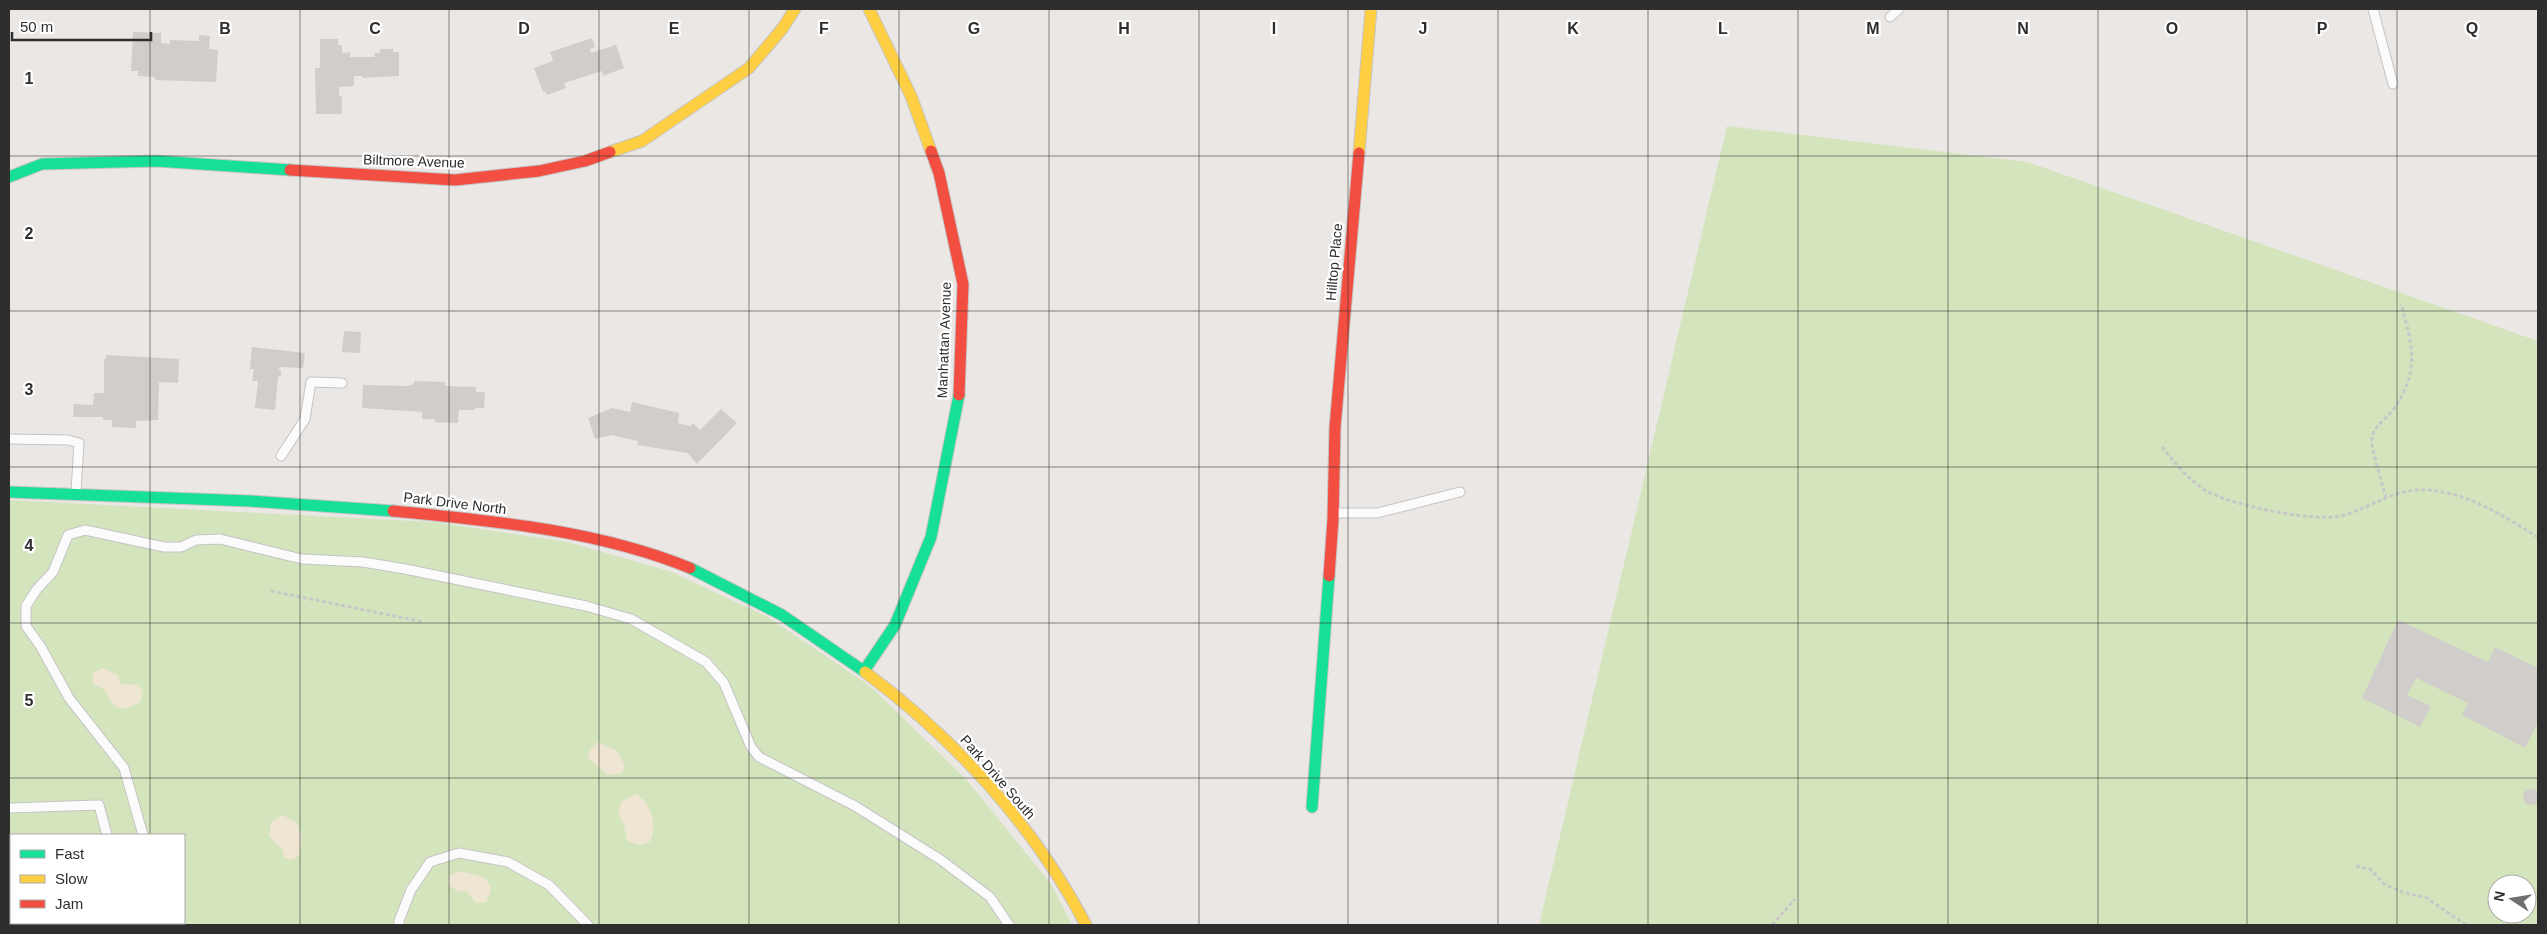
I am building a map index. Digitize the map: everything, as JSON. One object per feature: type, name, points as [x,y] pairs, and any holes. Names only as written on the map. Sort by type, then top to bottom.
[{"type":"street","name":"Biltmore Avenue","points":[[9,177],[42,164],[156,161],[455,180],[539,172],[585,161],[642,141],[721,89],[749,68],[782,29],[795,9]]},
{"type":"street","name":"Manhattan Avenue","points":[[864,670],[895,625],[931,537],[959,398],[963,284],[939,173],[910,96],[869,9]]},
{"type":"street","name":"Hilltop Place","points":[[1312,807],[1333,516],[1335,427],[1371,9]]},
{"type":"street","name":"Park Drive North","points":[[9,492],[262,502],[415,511],[569,533],[627,547],[686,566],[740,591],[829,645],[864,670]]},
{"type":"street","name":"Park Drive South","points":[[864,670],[947,741],[997,796],[1044,856],[1086,925]]},
{"type":"lane","points":[[1890,18],[1899,9]]},
{"type":"lane","points":[[2373,9],[2393,84]]},
{"type":"lane","points":[[281,456],[305,419],[311,382],[342,383]]},
{"type":"lane","points":[[9,439],[68,440],[79,442],[76,494]]},
{"type":"lane","points":[[1333,516],[1377,513],[1460,492]]},
{"type":"lane","points":[[143,834],[124,768],[69,698],[41,647],[26,626],[26,606],[37,589],[53,572],[68,535],[85,530],[164,548],[181,547],[196,540],[220,539],[302,560],[363,562],[388,566],[586,606],[630,619],[706,662],[724,683],[751,747],[759,757],[854,806],[942,860],[990,897],[1009,925]]},
{"type":"lane","points":[[9,808],[99,805],[107,834]]},
{"type":"lane","points":[[399,925],[399,920],[411,890],[430,862],[459,853],[508,862],[549,885],[588,925]]},
{"type":"path","points":[[2386,498],[2372,439],[2377,426],[2391,413],[2410,380],[2412,346],[2402,304]]},
{"type":"path","points":[[2162,447],[2205,490],[2230,501],[2323,519],[2344,516],[2404,490],[2427,490],[2454,495],[2485,506],[2538,537]]},
{"type":"path","points":[[271,590],[424,622]]},
{"type":"path","points":[[2356,866],[2370,869],[2384,884],[2402,892],[2427,898],[2466,925]]},
{"type":"path","points":[[1772,925],[1796,899]]},
{"type":"green space","points":[[1727,126],[2028,162],[2538,341],[2538,925],[1539,925]]},
{"type":"green space","points":[[9,500],[434,522],[568,542],[672,572],[768,617],[870,686],[966,779],[1052,885],[1072,925],[9,925]]},
{"type":"sand","points":[[102,668],[118,675],[121,684],[138,685],[143,692],[140,702],[124,709],[115,707],[104,689],[93,684],[93,673]]},
{"type":"sand","points":[[597,742],[617,751],[625,766],[622,773],[608,775],[588,758],[589,752]]},
{"type":"sand","points":[[635,794],[641,797],[649,808],[653,821],[650,841],[641,845],[627,840],[624,824],[618,815],[621,802]]},
{"type":"sand","points":[[282,815],[297,823],[302,838],[299,856],[290,860],[284,857],[282,849],[269,836],[271,822]]},
{"type":"sand","points":[[460,871],[484,877],[490,885],[491,891],[486,902],[476,903],[467,892],[457,891],[449,885],[449,876]]},
{"type":"building","points":[[133,32],[161,33],[161,43],[170,44],[170,40],[199,41],[199,35],[210,36],[209,49],[218,50],[216,82],[155,80],[155,77],[138,76],[138,71],[131,71]]},
{"type":"building","points":[[592,38],[595,47],[590,49],[591,53],[616,45],[624,68],[603,76],[602,71],[564,83],[566,88],[547,95],[545,91],[543,92],[534,68],[553,61],[550,52]]},
{"type":"building","points":[[320,39],[338,39],[338,45],[342,45],[342,53],[350,52],[350,57],[375,57],[374,53],[380,53],[380,49],[393,49],[393,52],[399,52],[399,76],[362,78],[362,76],[354,76],[354,86],[339,87],[339,96],[342,96],[342,114],[316,114],[315,68],[320,68]]},
{"type":"building","points":[[344,331],[361,332],[360,353],[342,352]]},
{"type":"building","points":[[252,347],[305,353],[303,368],[279,367],[281,377],[278,376],[275,410],[255,408],[258,381],[252,381],[254,369],[250,369]]},
{"type":"building","points":[[106,355],[179,359],[178,383],[159,382],[158,420],[136,421],[136,428],[112,427],[112,420],[103,420],[103,417],[73,417],[74,404],[93,405],[94,393],[104,393],[104,359],[106,359]]},
{"type":"building","points":[[414,381],[445,382],[445,386],[476,387],[476,392],[485,392],[484,408],[459,410],[458,423],[434,422],[435,419],[422,419],[422,412],[362,408],[363,385],[408,386],[414,384]]},
{"type":"building","points":[[632,402],[679,413],[678,423],[690,426],[693,423],[700,430],[721,409],[737,423],[697,464],[688,453],[637,445],[638,441],[611,435],[595,439],[588,418],[612,408],[630,412]]},
{"type":"building","points":[[2398,620],[2488,662],[2495,647],[2538,668],[2538,722],[2525,748],[2462,715],[2468,703],[2416,678],[2407,695],[2431,706],[2420,727],[2362,698]]},
{"type":"building","points":[[2531,789],[2539,797],[2531,805],[2523,797]]},
{"type":"traffic: fast","points":[[9,177],[42,164],[156,161],[290,170]]},
{"type":"traffic: fast","points":[[864,671],[895,625],[931,537],[959,395]]},
{"type":"traffic: fast","points":[[9,492],[250,501],[393,511]]},
{"type":"traffic: fast","points":[[690,568],[782,615],[865,672]]},
{"type":"traffic: fast","points":[[1312,807],[1329,576]]},
{"type":"traffic: slow","points":[[610,152],[642,141],[749,68],[782,29],[795,9]]},
{"type":"traffic: slow","points":[[869,9],[911,96],[931,151]]},
{"type":"traffic: slow","points":[[1359,153],[1371,9]]},
{"type":"traffic: slow","points":[[865,672],[930,726],[990,786],[1042,853],[1086,925]]},
{"type":"traffic: jam","points":[[931,151],[939,173],[963,284],[959,395]]},
{"type":"traffic: jam","points":[[290,170],[455,180],[539,171],[585,161],[610,152]]},
{"type":"traffic: jam","points":[[1329,576],[1333,519],[1335,427],[1359,153]]},
{"type":"traffic: jam","points":[[393,511],[506,523],[582,536],[618,544],[690,568]]}]
